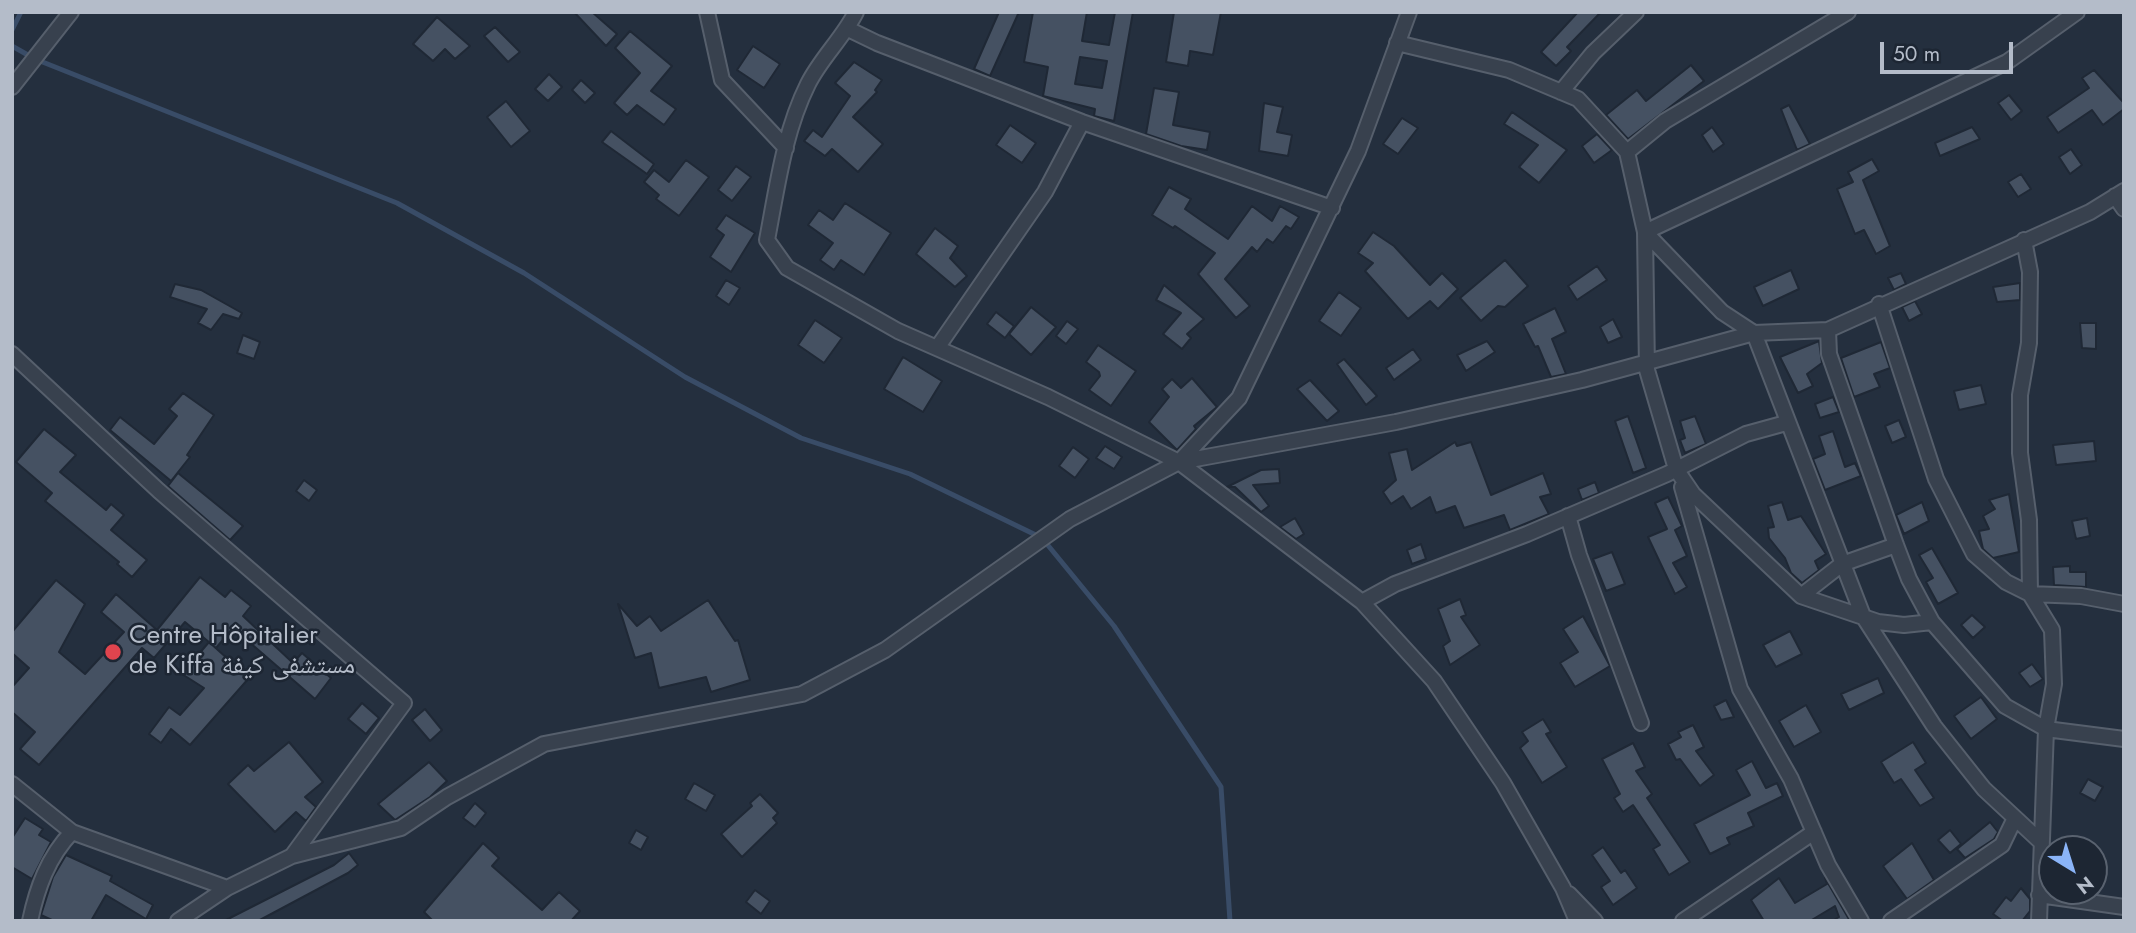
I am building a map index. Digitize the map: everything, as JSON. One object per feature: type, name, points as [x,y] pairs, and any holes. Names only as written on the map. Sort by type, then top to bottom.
[{"type":"street","points":[[12,88],[71,12]]},
{"type":"street","points":[[707,12],[722,80],[786,148]]},
{"type":"street","points":[[856,12],[848,29],[809,83],[786,148],[767,240],[787,268],[898,331],[1048,397],[1179,462],[1362,602],[1434,681],[1503,783],[1563,888],[1577,921]]},
{"type":"street","points":[[1179,462],[1239,398],[1358,151],[1409,12]]},
{"type":"street","points":[[1561,92],[1593,53],[1636,12]]},
{"type":"street","points":[[1627,152],[1665,121],[1848,12]]},
{"type":"street","points":[[1645,232],[2007,62],[2077,12]]},
{"type":"street","points":[[848,29],[877,43],[1082,122],[1332,208]]},
{"type":"street","points":[[1397,43],[1509,70],[1578,99],[1627,152],[1645,232],[1647,361],[1652,393],[1740,689],[1791,779],[1828,865],[1861,921]]},
{"type":"street","points":[[937,348],[1045,192],[1082,122]]},
{"type":"street","points":[[178,921],[227,888],[292,856],[401,828],[447,797],[544,744],[802,694],[885,650],[1070,519],[1179,462],[1396,422],[1583,380],[1754,333],[1828,330],[1860,317],[1879,304],[1908,296],[2024,240],[2090,212],[2120,194],[2124,209]]},
{"type":"street","points":[[1645,232],[1722,312],[1754,333],[1786,423],[1863,616],[1934,726],[1984,789],[2038,839]]},
{"type":"street","points":[[2024,240],[2030,272],[2029,343],[2020,395],[2020,441],[2029,520],[2029,594],[2052,630],[2054,684],[2046,729],[2041,835]]},
{"type":"street","points":[[1879,304],[1936,479],[1974,554],[2006,582],[2029,594],[2081,596],[2124,604]]},
{"type":"street","points":[[1828,330],[1829,355],[1896,545],[1909,579],[1932,622],[2005,706],[2046,729],[2124,739]]},
{"type":"street","points":[[12,354],[159,491],[404,703],[292,856]]},
{"type":"street","points":[[1362,602],[1395,584],[1567,516],[1676,469],[1746,434],[1786,423]]},
{"type":"street","points":[[1676,469],[1693,494],[1801,596],[1863,616],[1905,625],[1932,622]]},
{"type":"street","points":[[1567,516],[1641,723]]},
{"type":"street","points":[[1801,596],[1842,564],[1896,545]]},
{"type":"street","points":[[12,784],[72,832],[227,888]]},
{"type":"street","points":[[1891,921],[2002,845],[2015,818]]},
{"type":"street","points":[[30,921],[47,866],[59,845],[72,832]]},
{"type":"street","points":[[1683,921],[1814,832]]},
{"type":"street","points":[[1563,888],[1595,921]]},
{"type":"building","points":[[574,12],[592,12],[617,34],[606,46]]},
{"type":"building","points":[[999,12],[1019,12],[990,76],[974,69]]},
{"type":"building","points":[[1033,12],[1087,12],[1082,41],[1109,45],[1115,12],[1133,12],[1114,121],[1094,116],[1095,109],[1043,96],[1048,67],[1024,62]],"holes":[[[1080,57],[1107,61],[1102,88],[1075,84]]]},
{"type":"building","points":[[1174,12],[1221,12],[1213,55],[1190,51],[1188,66],[1166,62]]},
{"type":"building","points":[[1578,12],[1601,12],[1567,47],[1571,51],[1556,66],[1541,52]]},
{"type":"building","points":[[437,17],[470,46],[455,59],[445,49],[433,61],[413,44]]},
{"type":"building","points":[[495,27],[520,52],[508,62],[484,36]]},
{"type":"building","points":[[630,31],[672,66],[651,91],[676,109],[664,125],[637,105],[627,115],[614,103],[640,73],[615,48]]},
{"type":"building","points":[[753,46],[780,64],[764,88],[737,70]]},
{"type":"building","points":[[854,62],[882,80],[875,90],[877,92],[853,117],[883,144],[858,172],[832,149],[825,156],[804,141],[813,130],[822,137],[850,96],[835,83]]},
{"type":"building","points":[[1691,65],[1704,81],[1628,139],[1606,115],[1637,90],[1646,101]]},
{"type":"building","points":[[2094,70],[2124,103],[2124,109],[2103,125],[2092,110],[2058,133],[2047,117],[2089,88],[2082,78]]},
{"type":"building","points":[[549,74],[562,87],[548,101],[535,89]]},
{"type":"building","points":[[581,80],[595,93],[585,103],[572,90]]},
{"type":"building","points":[[1154,88],[1179,92],[1173,125],[1210,132],[1207,150],[1181,146],[1146,134]]},
{"type":"building","points":[[2009,95],[2022,111],[2011,120],[1998,103]]},
{"type":"building","points":[[506,101],[530,131],[511,147],[487,117]]},
{"type":"building","points":[[1264,103],[1283,107],[1277,132],[1292,135],[1288,156],[1259,151]]},
{"type":"building","points":[[1789,105],[1810,144],[1797,150],[1781,109]]},
{"type":"building","points":[[1512,112],[1567,150],[1539,183],[1519,167],[1538,145],[1504,124]]},
{"type":"building","points":[[1402,118],[1418,128],[1398,154],[1383,144]]},
{"type":"building","points":[[1010,125],[1036,143],[1022,163],[996,145]]},
{"type":"building","points":[[1712,127],[1724,144],[1713,152],[1702,135]]},
{"type":"building","points":[[1972,127],[1980,139],[1940,156],[1935,143]]},
{"type":"building","points":[[611,131],[654,164],[647,174],[602,142]]},
{"type":"building","points":[[1597,134],[1612,150],[1594,163],[1582,146]]},
{"type":"building","points":[[2071,149],[2082,165],[2070,174],[2059,157]]},
{"type":"building","points":[[1872,159],[1879,171],[1863,180],[1890,246],[1876,254],[1864,230],[1855,234],[1837,189],[1853,182],[1848,172]]},
{"type":"building","points":[[686,160],[709,177],[679,216],[656,199],[659,195],[644,182],[654,170],[669,182]]},
{"type":"building","points":[[736,166],[751,177],[732,201],[718,190]]},
{"type":"building","points":[[2021,174],[2031,189],[2018,197],[2008,182]]},
{"type":"building","points":[[1169,187],[1191,199],[1185,209],[1228,239],[1252,206],[1272,221],[1280,206],[1299,217],[1291,229],[1286,226],[1273,243],[1267,239],[1257,252],[1252,247],[1225,279],[1250,306],[1236,318],[1198,274],[1215,253],[1175,226],[1173,228],[1152,215]]},
{"type":"building","points":[[845,203],[891,233],[864,275],[841,260],[834,270],[820,260],[833,243],[808,225],[819,210],[833,220]]},
{"type":"building","points":[[726,215],[755,233],[731,272],[710,257],[724,235],[716,229]]},
{"type":"building","points":[[935,228],[958,246],[950,258],[967,276],[955,287],[916,254]]},
{"type":"building","points":[[1373,232],[1394,246],[1430,285],[1442,273],[1458,289],[1438,309],[1430,301],[1408,319],[1365,271],[1373,263],[1358,253]]},
{"type":"building","points":[[1505,260],[1528,286],[1505,307],[1498,306],[1481,321],[1460,298]]},
{"type":"building","points":[[1597,266],[1607,280],[1577,300],[1568,286]]},
{"type":"building","points":[[1791,270],[1799,289],[1763,306],[1754,287]]},
{"type":"building","points":[[1901,273],[1906,284],[1894,290],[1888,278]]},
{"type":"building","points":[[726,280],[740,288],[729,305],[716,296]]},
{"type":"building","points":[[2020,283],[2020,300],[1997,302],[1993,287]]},
{"type":"building","points":[[175,284],[201,290],[242,313],[239,319],[223,314],[211,330],[198,323],[207,309],[170,297]]},
{"type":"building","points":[[1164,285],[1204,319],[1187,334],[1191,338],[1182,349],[1163,334],[1181,313],[1156,300]]},
{"type":"building","points":[[1339,292],[1361,308],[1341,336],[1319,321]]},
{"type":"building","points":[[1915,301],[1922,314],[1909,321],[1902,307]]},
{"type":"building","points":[[1031,307],[1056,327],[1031,355],[1009,334]]},
{"type":"building","points":[[1555,308],[1566,332],[1552,339],[1566,374],[1551,377],[1538,346],[1535,347],[1523,324]]},
{"type":"building","points":[[996,312],[1014,326],[1005,338],[987,324]]},
{"type":"building","points":[[1613,319],[1622,337],[1608,343],[1600,327]]},
{"type":"building","points":[[815,320],[842,338],[824,363],[798,345]]},
{"type":"building","points":[[1067,321],[1078,329],[1066,344],[1056,336]]},
{"type":"building","points":[[2080,323],[2096,323],[2096,349],[2082,348]]},
{"type":"building","points":[[243,335],[260,342],[254,359],[237,353]]},
{"type":"building","points":[[1487,341],[1495,352],[1466,371],[1457,355]]},
{"type":"building","points":[[1819,341],[1822,363],[1807,374],[1813,386],[1798,393],[1780,357]]},
{"type":"building","points":[[1881,342],[1890,368],[1874,374],[1880,387],[1854,397],[1841,358]]},
{"type":"building","points":[[1098,345],[1136,371],[1111,406],[1089,390],[1100,376],[1099,372],[1086,362]]},
{"type":"building","points":[[1413,349],[1421,360],[1394,380],[1386,368]]},
{"type":"building","points":[[903,357],[942,381],[923,412],[884,389]]},
{"type":"building","points":[[1344,359],[1377,396],[1366,405],[1337,364]]},
{"type":"building","points":[[1192,378],[1217,407],[1194,426],[1196,429],[1177,450],[1149,422],[1169,397],[1162,389],[1172,379],[1181,388]]},
{"type":"building","points":[[1310,380],[1339,411],[1327,421],[1297,389]]},
{"type":"building","points":[[1981,385],[1986,404],[1959,410],[1954,391]]},
{"type":"building","points":[[183,393],[214,415],[187,455],[190,457],[171,481],[110,430],[120,417],[154,444],[177,416],[169,409]]},
{"type":"building","points":[[1833,397],[1839,412],[1820,418],[1815,404]]},
{"type":"building","points":[[1628,416],[1646,468],[1633,473],[1615,421]]},
{"type":"building","points":[[1695,416],[1706,444],[1685,453],[1680,440],[1685,438],[1680,421]]},
{"type":"building","points":[[1899,420],[1906,437],[1892,443],[1885,426]]},
{"type":"building","points":[[44,429],[76,455],[60,472],[106,510],[111,504],[124,515],[111,530],[147,560],[132,577],[117,564],[119,562],[45,501],[52,493],[16,462]]},
{"type":"building","points":[[1833,431],[1845,467],[1855,463],[1861,476],[1825,490],[1813,459],[1825,454],[1819,436]]},
{"type":"building","points":[[2094,441],[2096,461],[2056,465],[2053,445]]},
{"type":"building","points":[[1455,442],[1457,446],[1471,442],[1491,495],[1543,473],[1551,494],[1540,497],[1549,514],[1510,530],[1504,515],[1464,528],[1455,506],[1436,513],[1430,497],[1411,509],[1403,496],[1391,504],[1383,492],[1396,480],[1389,453],[1407,449],[1412,470]]},
{"type":"building","points":[[1105,446],[1122,457],[1114,469],[1096,458]]},
{"type":"building","points":[[1073,447],[1089,459],[1075,478],[1059,466]]},
{"type":"building","points":[[1279,469],[1280,483],[1253,485],[1269,506],[1261,512],[1235,487],[1227,487],[1261,470]]},
{"type":"building","points":[[178,473],[243,526],[230,540],[168,486]]},
{"type":"building","points":[[304,480],[317,490],[309,501],[296,491]]},
{"type":"building","points":[[1595,482],[1599,493],[1582,500],[1578,489]]},
{"type":"building","points":[[2009,494],[2019,552],[1993,558],[1983,549],[1979,531],[1989,529],[1983,516],[1995,509],[1989,500]]},
{"type":"building","points":[[1668,497],[1682,526],[1675,530],[1687,556],[1673,563],[1687,587],[1675,594],[1648,537],[1667,529],[1655,503]]},
{"type":"building","points":[[1782,502],[1788,520],[1801,516],[1826,554],[1815,561],[1819,570],[1802,583],[1791,573],[1785,558],[1769,538],[1768,528],[1774,527],[1768,506]]},
{"type":"building","points":[[1922,502],[1929,521],[1904,534],[1896,515]]},
{"type":"building","points":[[1295,518],[1304,534],[1296,539],[1280,527]]},
{"type":"building","points":[[2087,518],[2090,536],[2076,539],[2072,521]]},
{"type":"building","points":[[1421,544],[1426,559],[1412,564],[1407,550]]},
{"type":"building","points":[[1932,548],[1958,593],[1938,604],[1926,582],[1933,578],[1919,555]]},
{"type":"building","points":[[1612,552],[1625,584],[1606,591],[1593,559]]},
{"type":"building","points":[[2070,566],[2070,572],[2086,572],[2086,587],[2054,585],[2053,567]]},
{"type":"building","points":[[200,577],[225,597],[231,590],[251,606],[243,616],[293,663],[302,653],[331,678],[315,699],[233,628],[216,648],[185,622],[154,658],[142,648],[39,765],[20,749],[35,732],[12,712],[12,687],[29,668],[12,653],[12,632],[56,580],[85,604],[59,652],[85,674],[124,632],[101,612],[116,594],[157,630]]},
{"type":"building","points":[[1460,599],[1466,615],[1461,617],[1480,645],[1450,665],[1443,646],[1450,641],[1438,609]]},
{"type":"building","points":[[708,600],[735,641],[738,640],[750,680],[711,692],[706,677],[659,688],[651,653],[635,658],[618,604],[637,626],[650,616],[661,631]]},
{"type":"building","points":[[1972,615],[1985,627],[1973,638],[1961,625]]},
{"type":"building","points":[[1583,616],[1610,666],[1575,687],[1560,663],[1578,652],[1563,629]]},
{"type":"building","points":[[1790,631],[1802,654],[1776,667],[1763,645]]},
{"type":"building","points":[[209,642],[249,678],[190,745],[171,729],[161,743],[149,734],[169,707],[180,715],[204,688],[182,674]]},
{"type":"building","points":[[2032,664],[2043,679],[2030,687],[2019,673]]},
{"type":"building","points":[[1878,678],[1884,693],[1849,710],[1841,694]]},
{"type":"building","points":[[1981,697],[1997,719],[1971,739],[1954,716]]},
{"type":"building","points":[[1726,700],[1734,717],[1721,720],[1714,706]]},
{"type":"building","points":[[362,703],[379,718],[366,734],[348,719]]},
{"type":"building","points":[[1806,705],[1821,732],[1794,747],[1779,721]]},
{"type":"building","points":[[425,709],[442,730],[430,741],[412,720]]},
{"type":"building","points":[[1543,719],[1551,732],[1546,734],[1567,767],[1542,783],[1520,748],[1528,741],[1522,732]]},
{"type":"building","points":[[1693,725],[1704,747],[1696,751],[1714,775],[1700,786],[1680,759],[1676,760],[1668,744],[1681,737],[1678,732]]},
{"type":"building","points":[[289,742],[323,782],[305,797],[316,807],[306,821],[296,812],[275,832],[228,784],[248,765],[254,771]]},
{"type":"building","points":[[1913,742],[1926,763],[1915,770],[1934,798],[1920,806],[1901,779],[1894,783],[1881,762]]},
{"type":"building","points":[[1633,743],[1645,767],[1636,771],[1652,794],[1647,798],[1690,862],[1669,875],[1653,849],[1660,845],[1633,805],[1623,812],[1614,798],[1620,794],[1602,759]]},
{"type":"building","points":[[1752,761],[1766,788],[1777,783],[1783,796],[1748,813],[1754,826],[1727,838],[1730,844],[1710,854],[1694,824],[1750,795],[1736,770]]},
{"type":"building","points":[[429,762],[447,781],[430,797],[395,820],[378,804]]},
{"type":"building","points":[[2088,779],[2103,787],[2095,801],[2080,793]]},
{"type":"building","points":[[694,783],[715,795],[706,811],[685,799]]},
{"type":"building","points":[[760,794],[778,813],[773,818],[777,823],[742,857],[721,834],[752,806],[750,803]]},
{"type":"building","points":[[475,803],[486,813],[475,827],[463,818]]},
{"type":"building","points":[[25,818],[43,829],[39,835],[51,842],[32,879],[12,867],[12,838]]},
{"type":"building","points":[[1990,822],[1998,832],[1994,839],[1965,858],[1957,849]]},
{"type":"building","points":[[636,830],[648,837],[641,850],[629,843]]},
{"type":"building","points":[[1950,830],[1961,844],[1950,853],[1938,840]]},
{"type":"building","points":[[483,843],[499,858],[492,866],[542,910],[559,892],[580,911],[571,921],[433,921],[424,912]]},
{"type":"building","points":[[1912,843],[1934,880],[1907,899],[1883,866]]},
{"type":"building","points":[[1603,847],[1621,873],[1625,870],[1637,888],[1613,905],[1601,887],[1610,881],[1592,855]]},
{"type":"building","points":[[349,853],[358,865],[348,873],[258,921],[224,921],[334,865]]},
{"type":"building","points":[[66,855],[112,876],[110,881],[153,905],[146,919],[106,895],[91,921],[54,921],[41,915],[53,877]]},
{"type":"building","points":[[1779,878],[1795,903],[1827,884],[1825,878],[1850,921],[1832,921],[1839,917],[1835,906],[1810,921],[1764,921],[1751,900]]},
{"type":"building","points":[[2021,888],[2030,899],[2030,911],[2022,921],[2003,921],[1993,914],[2006,897],[2011,901]]},
{"type":"building","points":[[755,890],[770,901],[761,914],[746,902]]},
{"type":"waterway","points":[[12,30],[21,12]]},
{"type":"waterway","points":[[12,46],[35,59],[397,203],[524,273],[685,377],[801,438],[910,474],[1042,538],[1114,626],[1221,787],[1230,921]]},
{"type":"place","name":"Centre Hôpitalier de Kiffa مستشفى كيفة","points":[[113,652]]}]
